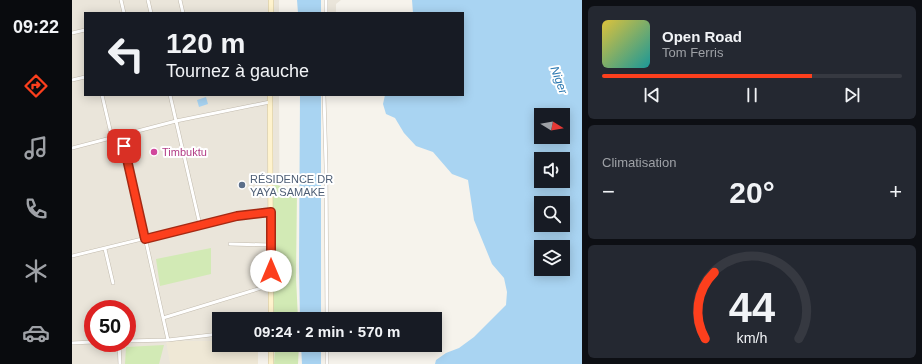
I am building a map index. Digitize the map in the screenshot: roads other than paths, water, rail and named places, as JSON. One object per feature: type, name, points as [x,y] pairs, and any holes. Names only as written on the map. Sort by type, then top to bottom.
[{"type":"main road","points":[[271,0],[271,12]]},
{"type":"main road","points":[[270,96],[271,312]]},
{"type":"main road","points":[[271,352],[271,364]]},
{"type":"street","points":[[121,0],[124,12]]},
{"type":"street","points":[[148,0],[151,12]]},
{"type":"street","points":[[180,0],[183,12]]},
{"type":"street","points":[[326,0],[326,12]]},
{"type":"street","points":[[72,33],[84,30]]},
{"type":"street","points":[[72,80],[84,77]]},
{"type":"street","points":[[102,96],[112,138]]},
{"type":"street","points":[[170,96],[200,225]]},
{"type":"street","points":[[324,96],[327,312]]},
{"type":"street","points":[[72,148],[176,121],[270,102]]},
{"type":"street","points":[[120,136],[127,157],[168,340]]},
{"type":"street","points":[[72,256],[237,216],[271,212]]},
{"type":"street","points":[[230,244],[271,245]]},
{"type":"street","points":[[105,249],[113,283]]},
{"type":"street","points":[[163,318],[271,285]]},
{"type":"street","points":[[136,341],[168,340],[212,335]]},
{"type":"street","points":[[72,343],[84,342]]},
{"type":"street","points":[[120,352],[120,364]]},
{"type":"street","points":[[327,352],[327,364]]},
{"type":"water","points":[[297,0],[321,0],[321,12],[298,12]]},
{"type":"water","name":"Niger","points":[[412,0],[582,0],[582,364],[435,364],[436,360],[446,353],[459,348],[474,337],[506,305],[507,292],[504,278],[492,264],[474,220],[468,180],[452,174],[433,152],[416,146],[404,133],[395,118],[386,114],[383,104],[385,96],[464,96],[464,12],[413,12]]},
{"type":"water","points":[[300,96],[321,96],[321,312],[300,312]]},
{"type":"water","points":[[206,97],[208,104],[199,107],[197,100]]},
{"type":"water","points":[[301,352],[321,352],[321,364],[302,364]]},
{"type":"place","name":"Timbuktu","points":[[154,152]]},
{"type":"place","name":"RÉSIDENCE DR YAYA SAMAKE","points":[[242,185]]}]
